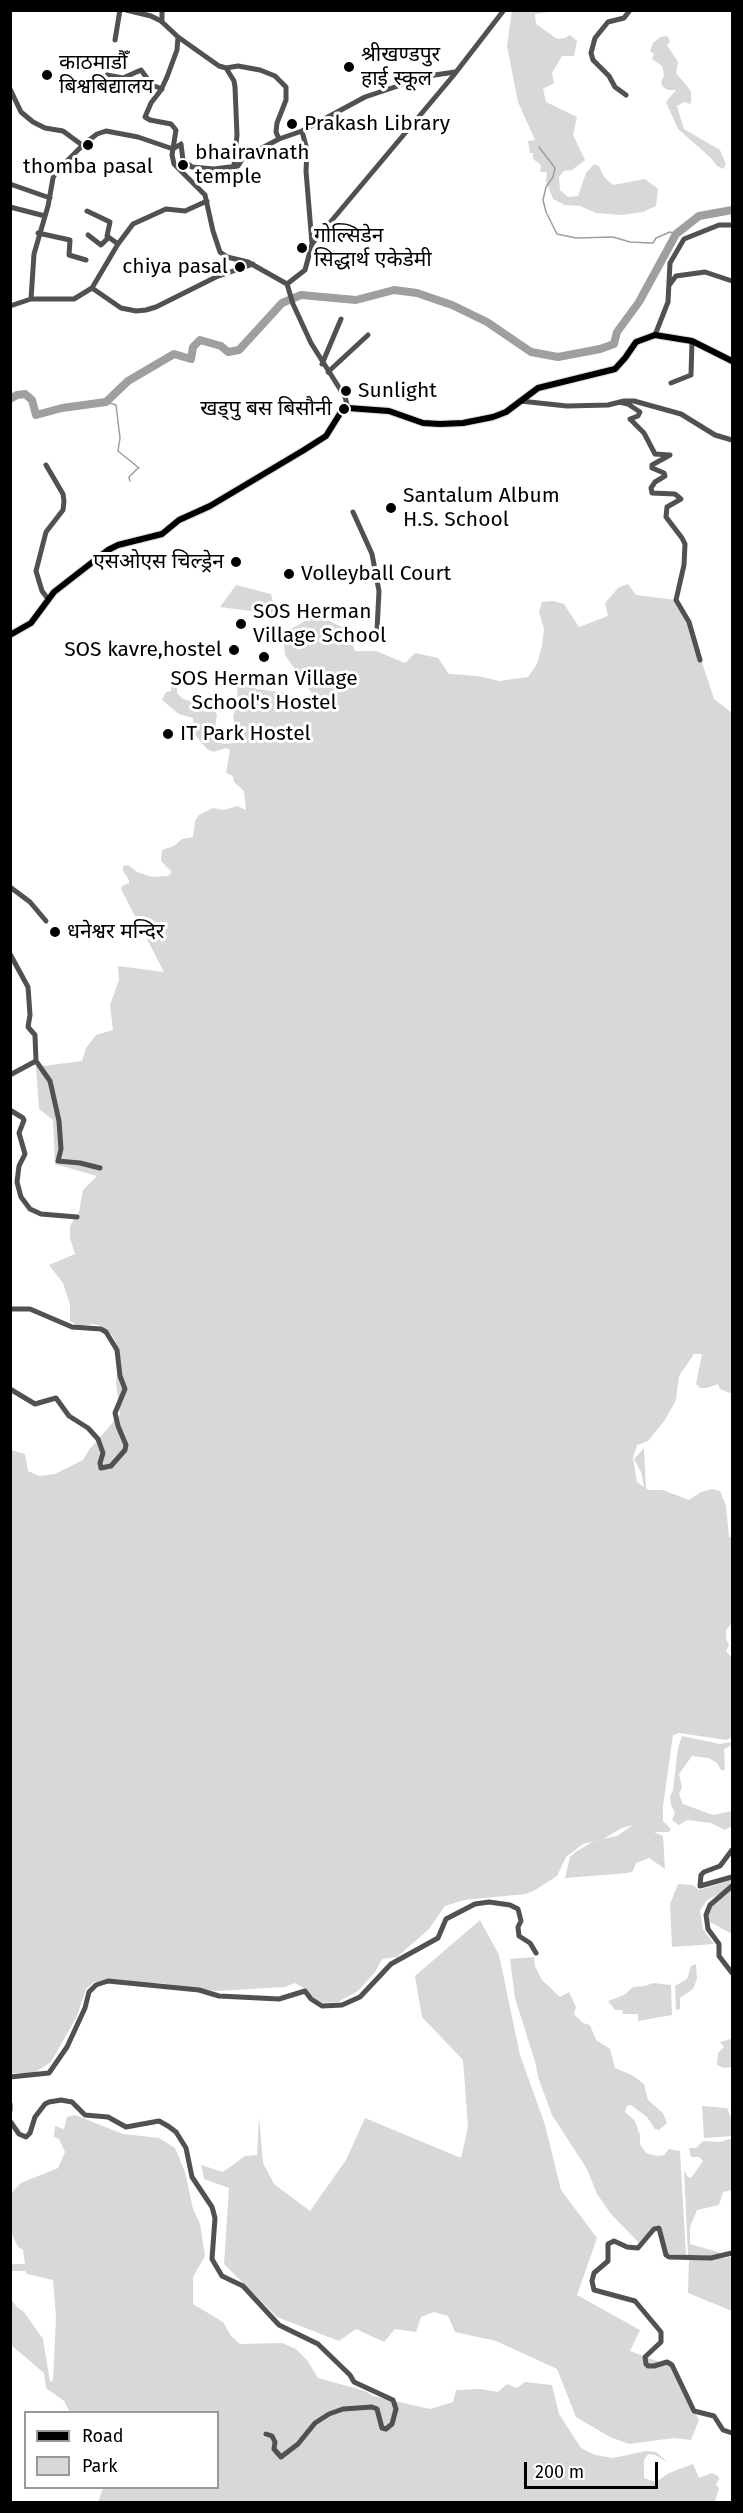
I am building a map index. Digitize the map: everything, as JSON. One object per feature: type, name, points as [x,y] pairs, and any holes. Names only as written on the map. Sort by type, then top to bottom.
[{"type":"main road","points":[[10,635],[32,622],[54,592],[108,550],[118,545],[162,534],[179,520],[210,506],[326,436],[341,412],[348,408],[389,411],[418,421],[440,424],[493,417],[506,412],[538,388],[615,369],[636,342],[655,335],[692,340],[732,361]]},
{"type":"street","points":[[115,40],[120,10]]},
{"type":"street","points":[[126,10],[151,16],[162,22],[178,37],[219,66],[226,68],[238,66],[260,70],[275,76],[286,87],[286,100],[277,123],[276,132],[279,139]]},
{"type":"street","points":[[162,10],[162,22]]},
{"type":"street","points":[[312,244],[504,10]]},
{"type":"street","points":[[627,95],[615,87],[609,75],[593,60],[591,53],[595,38],[604,26],[610,20],[624,18],[630,10]]},
{"type":"street","points":[[178,37],[177,50],[162,89],[151,102],[145,117],[174,126],[176,130],[173,149],[174,164],[201,189],[207,201],[220,252],[224,256],[253,264],[288,286],[293,304],[322,364],[345,397],[348,408]]},
{"type":"street","points":[[226,68],[235,87],[237,135],[234,166]]},
{"type":"street","points":[[107,75],[123,78],[141,70],[152,85],[162,89]]},
{"type":"street","points":[[173,149],[181,144],[181,158],[192,166],[214,168],[238,166],[243,158],[279,139],[302,131],[365,97],[428,76],[455,72]]},
{"type":"street","points":[[10,89],[21,112],[33,122],[45,128],[63,131],[82,145]]},
{"type":"street","points":[[32,298],[32,270],[38,233],[45,216],[56,172],[82,145],[97,134],[106,131],[138,137],[173,149]]},
{"type":"street","points":[[288,286],[305,270],[312,244],[306,171],[307,150],[302,131]]},
{"type":"street","points":[[10,184],[50,198]]},
{"type":"street","points":[[10,306],[32,298],[74,299],[92,288],[129,227],[170,208],[185,211],[207,201]]},
{"type":"street","points":[[10,207],[45,216]]},
{"type":"street","points":[[87,211],[110,222],[108,238],[101,245],[88,235]]},
{"type":"street","points":[[655,335],[668,302],[670,263],[684,239],[719,225],[732,225]]},
{"type":"street","points":[[38,233],[70,240],[69,255],[86,260]]},
{"type":"street","points":[[108,238],[118,244]]},
{"type":"street","points":[[92,288],[121,308],[146,310],[216,277],[253,264]]},
{"type":"street","points":[[670,284],[676,276],[705,272],[732,281]]},
{"type":"street","points":[[322,364],[341,319]]},
{"type":"street","points":[[328,372],[368,335]]},
{"type":"street","points":[[671,383],[691,375],[692,340]]},
{"type":"street","points":[[520,401],[567,406],[608,405],[634,401],[681,414],[715,435],[732,440]]},
{"type":"street","points":[[619,402],[628,404],[640,412],[638,416],[630,420],[644,434],[655,454],[670,455],[652,465],[652,468],[664,473],[665,476],[655,482],[651,488],[652,493],[675,495],[681,499],[667,507],[666,517],[685,544],[684,566],[676,600],[689,622],[700,660]]},
{"type":"street","points":[[46,465],[63,494],[64,501],[63,510],[47,531],[36,571],[42,591],[48,599]]},
{"type":"street","points":[[353,512],[372,554],[379,591],[377,630],[372,636],[359,638]]},
{"type":"street","points":[[10,887],[30,902],[46,921]]},
{"type":"street","points":[[10,954],[28,987],[30,1015],[28,1027],[35,1035],[36,1062],[50,1081],[58,1121],[60,1149],[58,1161],[100,1168]]},
{"type":"street","points":[[10,1075],[36,1062]]},
{"type":"street","points":[[10,1110],[24,1120],[19,1133],[25,1154],[19,1166],[16,1182],[21,1197],[30,1209],[41,1214],[77,1217]]},
{"type":"street","points":[[10,1309],[30,1309],[72,1327],[101,1329],[106,1332],[117,1350],[120,1376],[125,1389],[115,1413],[126,1445],[125,1450],[111,1466],[101,1468],[100,1463],[104,1453],[98,1439],[88,1428],[69,1416],[56,1398],[34,1404],[10,1389]]},
{"type":"street","points":[[732,1850],[720,1866],[701,1875],[700,1886],[732,1877]]},
{"type":"street","points":[[732,1886],[710,1905],[706,1915],[708,1929],[718,1944],[719,1956],[732,1973]]},
{"type":"street","points":[[10,2077],[49,2073],[67,2047],[85,2008],[89,1992],[96,1985],[108,1981],[199,1990],[219,1996],[279,1999],[305,1991],[311,1999],[322,2006],[342,2005],[360,1997],[391,1964],[438,1938],[446,1919],[475,1904],[489,1902],[510,1905],[518,1909],[521,1921],[518,1927],[519,1935],[530,1943],[536,1953]]},
{"type":"street","points":[[10,2121],[19,2134],[26,2137],[30,2133],[34,2117],[45,2104],[62,2100],[72,2102],[85,2115],[108,2117],[126,2127],[159,2121],[168,2126],[176,2132],[186,2148],[192,2177],[212,2207],[213,2259],[222,2276],[243,2286],[279,2325],[318,2344],[350,2374],[354,2382],[393,2400],[396,2409],[392,2424],[386,2430],[382,2428],[377,2409],[372,2407],[343,2409],[329,2414],[315,2423],[298,2444],[281,2457],[274,2449],[275,2442],[272,2436],[267,2434]]},
{"type":"street","points":[[10,2104],[10,2110]]},
{"type":"street","points":[[732,2253],[711,2258],[669,2258],[666,2255],[659,2228],[654,2229],[638,2248],[627,2247],[614,2241],[608,2244],[608,2261],[594,2273],[592,2281],[594,2290],[635,2301],[661,2332],[661,2342],[645,2357],[646,2364],[654,2366],[667,2362],[672,2365],[694,2411],[714,2416],[723,2430],[732,2433]]},
{"type":"green space","points":[[512,10],[555,11],[535,14],[536,24],[557,39],[570,35],[577,41],[574,56],[562,56],[552,73],[554,83],[543,89],[546,102],[577,117],[573,135],[585,160],[572,170],[564,171],[559,177],[560,190],[568,197],[578,196],[586,173],[594,164],[599,166],[604,177],[613,185],[645,179],[658,189],[656,206],[643,212],[622,215],[596,213],[580,206],[565,205],[553,199],[546,181],[547,172],[540,172],[541,165],[533,159],[533,153],[530,153],[528,141],[535,140],[518,102],[507,46]]},
{"type":"green space","points":[[667,36],[670,41],[667,45],[678,62],[676,73],[691,91],[691,104],[684,102],[677,106],[684,129],[720,150],[726,164],[723,169],[678,129],[666,102],[676,90],[668,90],[662,86],[664,75],[662,66],[652,59],[654,54],[650,51],[653,43],[660,37]]},
{"type":"green space","points":[[628,584],[636,595],[676,600],[689,622],[714,699],[732,713],[732,1394],[720,1389],[718,1384],[700,1388],[696,1384],[702,1354],[694,1354],[679,1376],[676,1400],[665,1420],[648,1441],[637,1445],[633,1458],[637,1482],[644,1487],[641,1472],[634,1459],[644,1448],[646,1488],[648,1490],[663,1490],[689,1500],[701,1492],[712,1489],[720,1491],[726,1506],[729,1537],[732,1537],[732,1623],[726,1630],[729,1645],[726,1651],[732,1658],[732,1737],[726,1740],[680,1733],[673,1735],[663,1806],[663,1821],[671,1829],[669,1832],[654,1832],[663,1836],[665,1869],[649,1858],[636,1863],[633,1871],[628,1873],[565,1878],[570,1857],[593,1841],[583,1844],[566,1857],[557,1876],[526,1894],[464,1900],[445,1906],[429,1929],[397,1957],[382,1959],[375,1972],[358,1991],[338,2002],[318,2003],[309,1998],[305,1989],[295,1983],[285,1987],[216,1991],[160,1983],[94,1982],[86,1989],[77,2016],[51,2062],[32,2074],[11,2073],[11,1450],[25,1454],[28,1471],[39,1476],[55,1474],[83,1460],[120,1414],[116,1383],[119,1350],[113,1336],[102,1326],[93,1324],[79,1326],[70,1321],[70,1305],[63,1283],[49,1265],[75,1254],[70,1238],[70,1226],[79,1212],[83,1190],[97,1176],[55,1164],[53,1120],[39,1109],[36,1067],[82,1061],[86,1048],[96,1035],[113,1030],[110,1005],[119,980],[118,966],[164,972],[121,889],[129,883],[123,866],[128,865],[137,872],[152,877],[168,876],[172,872],[161,861],[162,850],[174,846],[182,839],[193,837],[195,821],[199,815],[213,808],[224,810],[237,806],[246,810],[244,791],[234,782],[233,776],[226,773],[230,750],[226,748],[214,752],[207,749],[195,735],[193,718],[179,714],[162,700],[166,692],[171,691],[171,680],[177,676],[177,693],[183,699],[190,701],[205,712],[212,709],[217,714],[214,738],[223,744],[235,743],[237,736],[233,716],[238,704],[237,684],[229,687],[224,681],[225,677],[230,675],[256,689],[288,693],[306,709],[316,699],[285,655],[283,633],[317,615],[348,630],[355,651],[376,651],[405,663],[415,653],[438,658],[449,674],[478,676],[499,681],[528,677],[537,664],[542,646],[544,629],[539,612],[542,602],[553,601],[564,604],[579,627],[608,616],[605,603],[619,587]],"holes":[[[633,1825],[617,1836],[602,1839],[622,1828]]]},
{"type":"green space","points":[[236,585],[271,594],[275,612],[273,614],[220,607]]},
{"type":"green space","points":[[682,1736],[720,1744],[732,1742],[732,1745],[724,1749],[725,1770],[721,1770],[717,1763],[709,1758],[692,1756],[679,1774],[682,1787],[679,1794],[683,1804],[713,1815],[732,1811],[732,1826],[725,1830],[711,1823],[687,1820],[679,1825],[672,1820],[675,1813],[670,1797]]},
{"type":"green space","points":[[732,1880],[724,1891],[706,1901],[700,1911],[703,1929],[714,1944],[672,1947],[670,1904],[678,1884],[693,1885],[699,1890]]},
{"type":"green space","points":[[732,1888],[732,1934],[706,1920],[706,1909]]},
{"type":"green space","points":[[480,1920],[499,1955],[520,2055],[545,2125],[561,2190],[597,2238],[577,2295],[640,2330],[630,2351],[670,2366],[699,2420],[691,2440],[674,2438],[629,2444],[610,2437],[576,2417],[557,2369],[496,2341],[455,2332],[448,2316],[434,2312],[421,2317],[416,2332],[395,2329],[384,2342],[356,2329],[339,2341],[277,2317],[224,2264],[229,2188],[204,2179],[201,2165],[223,2172],[245,2156],[257,2155],[259,2117],[263,2163],[274,2184],[310,2211],[346,2160],[365,2118],[461,2158],[468,2127],[463,2060],[422,2017],[415,1976]]},
{"type":"green space","points":[[534,1957],[535,1966],[542,1980],[560,1997],[569,1992],[576,2007],[574,2014],[583,2023],[590,2025],[596,2040],[610,2049],[615,2068],[632,2075],[644,2084],[648,2100],[663,2113],[667,2123],[659,2130],[655,2129],[647,2117],[631,2105],[627,2106],[625,2112],[635,2121],[640,2135],[640,2144],[646,2153],[657,2156],[664,2155],[669,2149],[680,2151],[686,2255],[667,2254],[661,2225],[654,2226],[639,2243],[611,2214],[597,2194],[587,2169],[552,2115],[538,2077],[515,1998],[510,1959]]},
{"type":"green space","points":[[696,1964],[697,1979],[693,1989],[680,1998],[680,2009],[676,2010],[675,1986],[687,1979],[691,1966]]},
{"type":"green space","points":[[653,1983],[671,1985],[672,2015],[638,2021],[638,2014],[623,2014],[622,2010],[615,2010],[608,2001],[624,1995],[633,1987]]},
{"type":"green space","points":[[732,2033],[732,2067],[724,2068],[717,2065],[718,2053],[724,2047],[720,2042],[731,2039]]},
{"type":"green space","points":[[702,2106],[727,2108],[732,2120],[732,2136],[704,2138]]},
{"type":"green space","points":[[75,2115],[123,2134],[159,2138],[175,2148],[185,2172],[193,2209],[200,2224],[205,2256],[193,2277],[193,2304],[223,2322],[231,2336],[240,2344],[282,2343],[296,2349],[307,2360],[318,2378],[365,2391],[373,2396],[430,2409],[453,2402],[456,2390],[480,2389],[498,2392],[507,2384],[517,2388],[525,2382],[552,2385],[559,2414],[581,2448],[595,2455],[613,2458],[646,2451],[656,2452],[669,2463],[655,2455],[648,2454],[644,2460],[644,2478],[656,2482],[669,2473],[693,2464],[699,2478],[712,2473],[718,2476],[716,2485],[719,2488],[715,2502],[98,2502],[103,2489],[219,2489],[219,2411],[69,2411],[64,2401],[46,2388],[44,2373],[11,2345],[10,2298],[24,2312],[43,2339],[50,2382],[53,2380],[56,2317],[53,2280],[27,2274],[25,2271],[11,2271],[12,2264],[25,2264],[23,2250],[18,2247],[11,2232],[11,2193],[21,2183],[58,2168],[65,2152],[59,2139],[54,2137],[55,2126],[64,2129],[67,2117]]},
{"type":"green space","points":[[732,2140],[732,2190],[723,2192],[719,2205],[697,2210],[690,2227],[690,2244],[721,2253],[710,2256],[688,2255],[684,2170],[691,2178],[703,2161],[699,2157],[691,2157],[689,2148],[696,2148],[703,2141],[720,2142]]},
{"type":"green space","points":[[732,2257],[732,2311],[688,2293],[689,2259],[712,2260]]},
{"type":"waterway","points":[[539,147],[555,168],[543,200],[557,234],[576,238],[613,237],[630,242],[650,243],[670,232],[676,234]]},
{"type":"waterway","points":[[10,399],[25,394],[32,400],[36,415],[62,408],[106,402],[128,381],[174,354],[191,359],[193,347],[200,340],[221,346],[228,352],[239,350],[282,303],[301,295],[356,300],[394,290],[417,293],[452,305],[487,322],[531,352],[558,357],[600,349],[614,344],[617,332],[639,302],[676,234],[699,216],[732,210]]},
{"type":"waterway","points":[[106,402],[116,405],[120,438],[118,451],[139,468]]},
{"type":"waterway","points":[[130,481],[129,477],[138,468]]},
{"type":"place","name":"श्रीखण्डपुर हाई स्कूल","points":[[349,67]]},
{"type":"place","name":"काठमाडौँ बिश्वबिद्यालय","points":[[47,75]]},
{"type":"place","name":"Prakash Library","points":[[292,124]]},
{"type":"place","name":"thomba pasal","points":[[88,145]]},
{"type":"place","name":"bhairavnath temple","points":[[183,165]]},
{"type":"place","name":"गोल्सिडेन सिद्धार्थ एकेडेमी","points":[[302,248]]},
{"type":"place","name":"chiya pasal","points":[[240,267]]},
{"type":"place","name":"Sunlight","points":[[346,391]]},
{"type":"place","name":"खड्पु बस बिसौनी","points":[[344,409]]},
{"type":"place","name":"Santalum Album H.S. School","points":[[391,508]]},
{"type":"place","name":"एसओएस चिल्ड्रेन","points":[[236,562]]},
{"type":"place","name":"Volleyball Court","points":[[289,574]]},
{"type":"place","name":"SOS Herman Village School","points":[[241,624]]},
{"type":"place","name":"SOS kavre,hostel","points":[[234,650]]},
{"type":"place","name":"SOS Herman Village School's Hostel","points":[[264,657]]},
{"type":"place","name":"IT Park Hostel","points":[[168,734]]},
{"type":"place","name":"धनेश्वर मन्दिर","points":[[55,932]]}]
